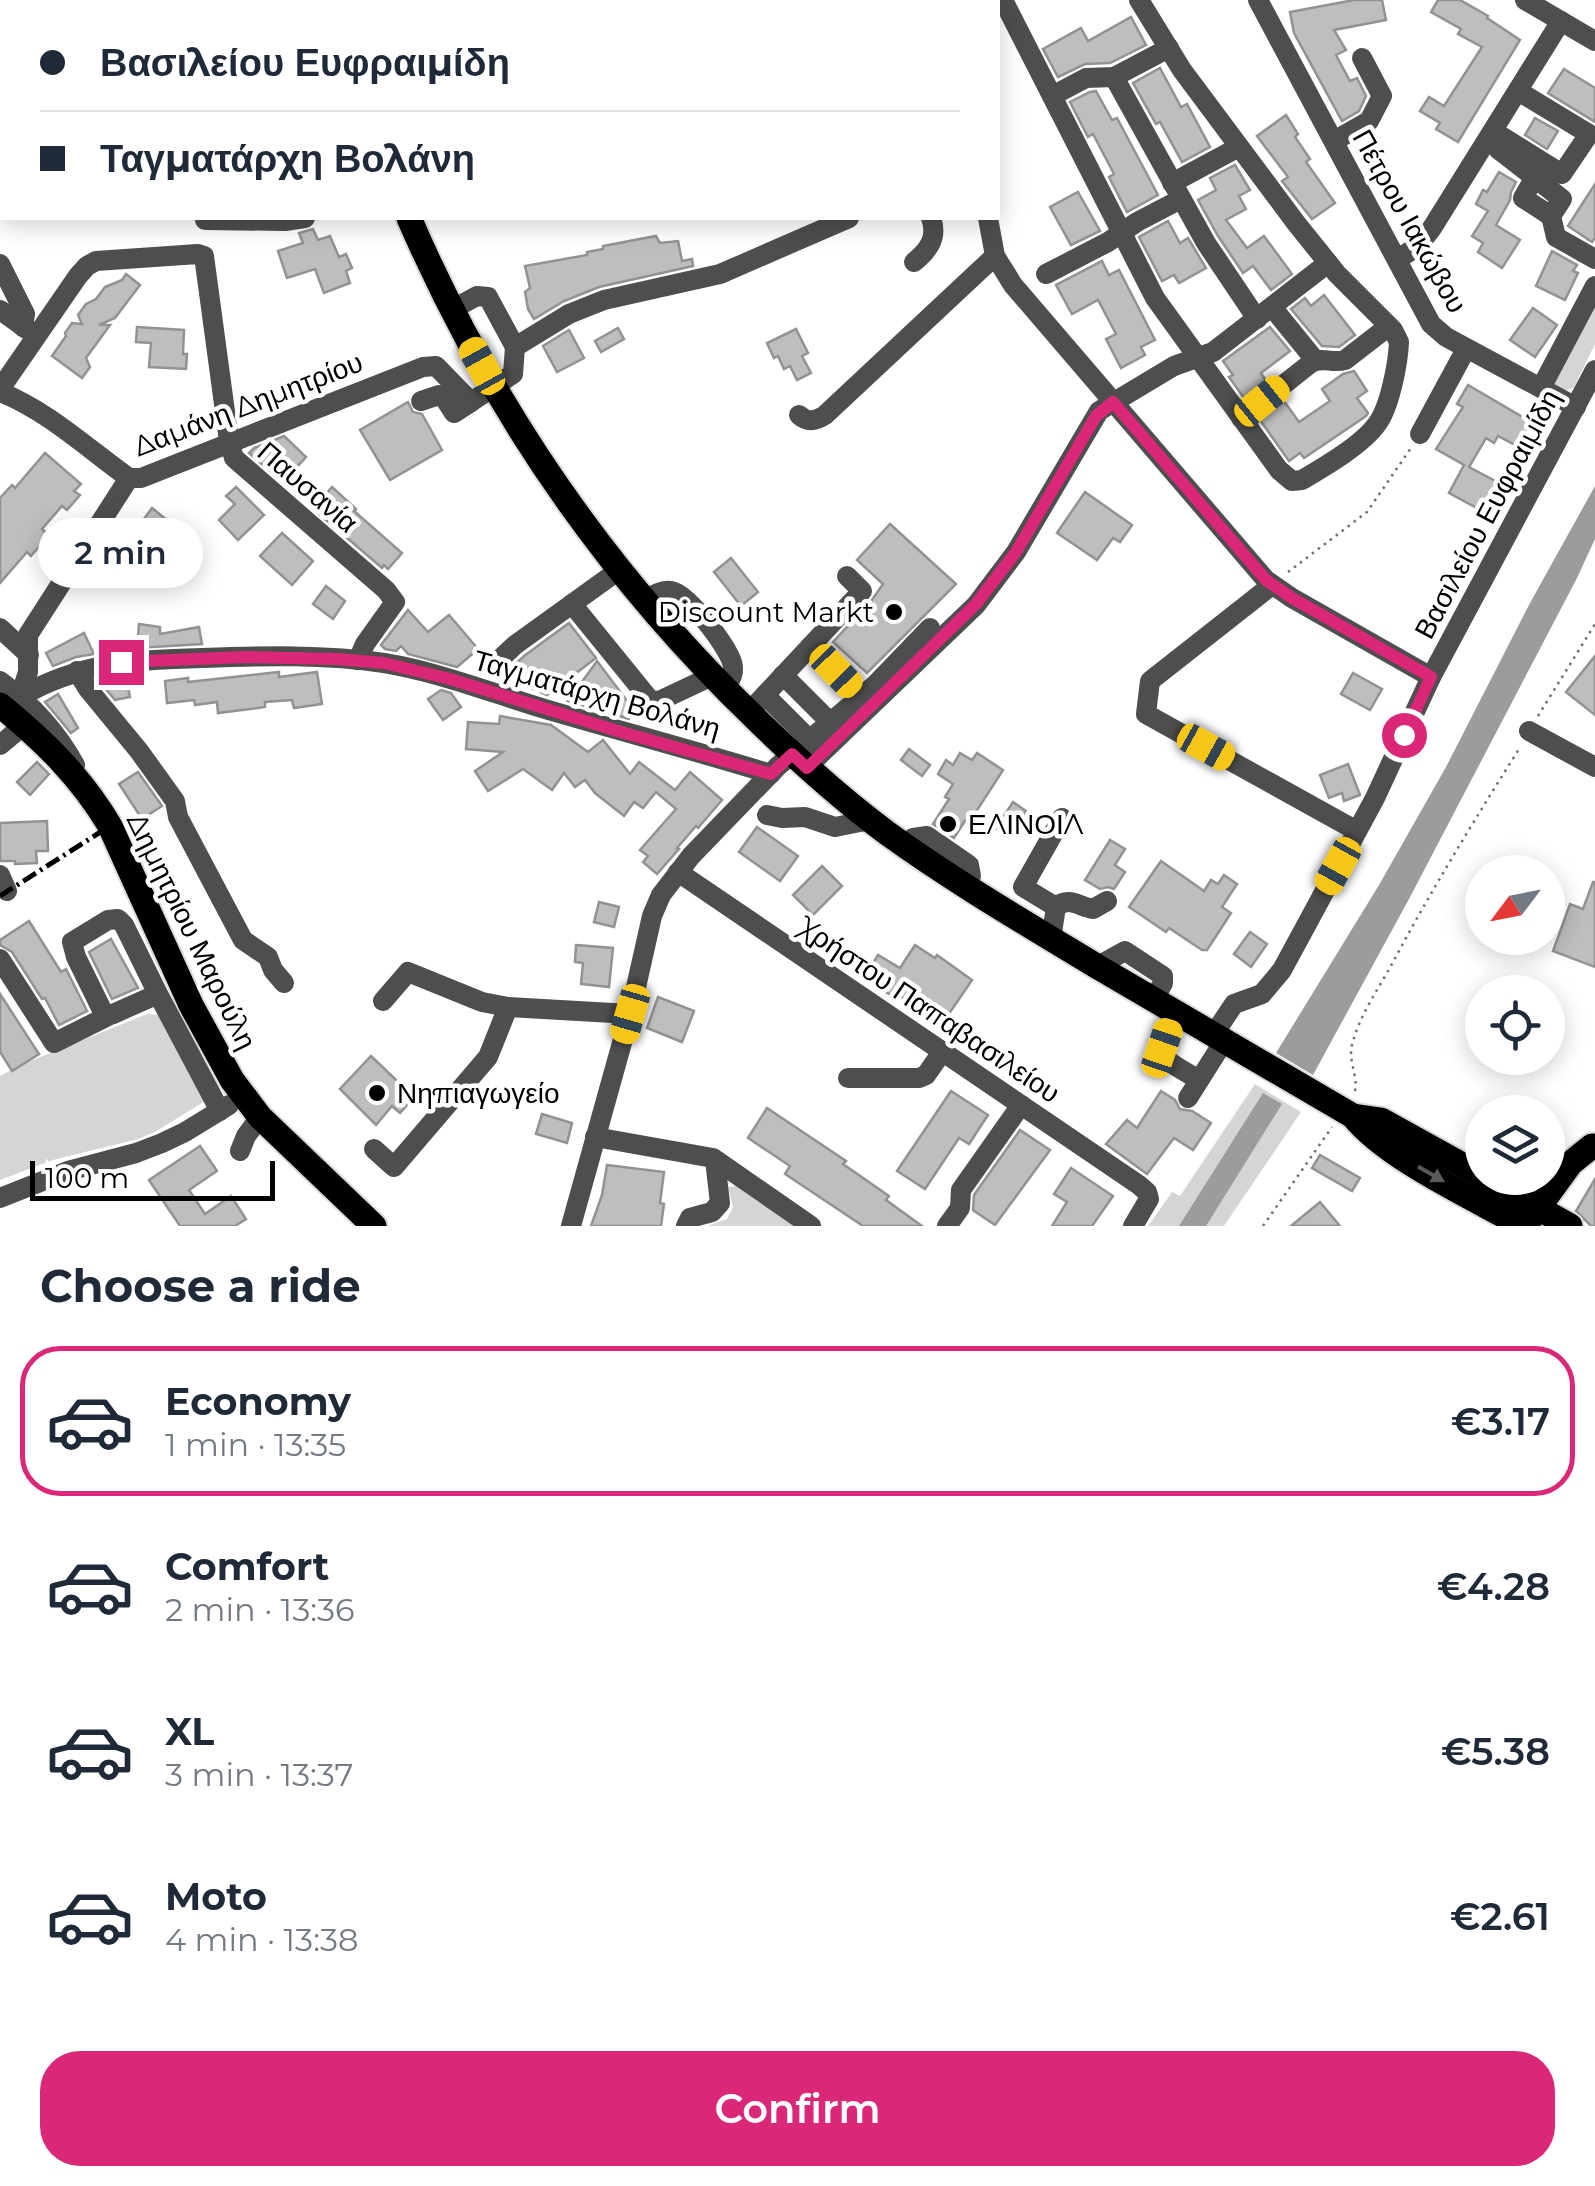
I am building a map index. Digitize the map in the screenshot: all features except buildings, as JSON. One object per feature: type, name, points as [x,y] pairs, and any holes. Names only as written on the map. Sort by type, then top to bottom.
[{"type":"main road","points":[[418,223],[452,309],[494,387],[564,497],[619,570],[718,682],[757,704],[870,820],[994,904],[1343,1111],[1392,1151],[1497,1218],[1542,1221]]},
{"type":"main road","name":"Δημητρίου Μαρούλη","points":[[10,701],[24,725],[76,776],[110,826],[206,1035],[243,1096],[260,1118],[374,1226]]},
{"type":"main road","points":[[1343,1111],[1381,1120],[1465,1166]]},
{"type":"main road","points":[[1542,1221],[1579,1178],[1593,1143]]},
{"type":"main road","points":[[1508,1195],[1542,1221]]},
{"type":"street","points":[[1002,0],[1155,298],[1283,475],[1292,481],[1302,480],[1360,441],[1378,423],[1385,408],[1394,334],[1328,263],[1239,147],[1139,0]]},
{"type":"street","name":"Πέτρου Ιακώβου","points":[[1258,0],[1431,324],[1466,349],[1576,407]]},
{"type":"street","points":[[1525,0],[1595,42]]},
{"type":"street","points":[[1398,260],[1425,238],[1560,20]]},
{"type":"street","points":[[1052,96],[1086,78],[1114,77],[1169,48]]},
{"type":"street","points":[[1334,141],[1369,121],[1382,96],[1362,58]]},
{"type":"street","points":[[1114,77],[1216,260],[1264,313],[1315,360]]},
{"type":"street","points":[[1490,136],[1562,174],[1589,134],[1518,90]]},
{"type":"street","points":[[1490,136],[1535,177],[1523,198],[1551,216],[1556,237],[1595,259]]},
{"type":"street","points":[[1046,274],[1108,242],[1239,147]]},
{"type":"street","points":[[205,220],[295,220]]},
{"type":"street","points":[[515,347],[569,314],[604,300],[720,274],[844,220]]},
{"type":"street","points":[[914,262],[928,250],[934,237],[933,220]]},
{"type":"street","points":[[988,220],[995,256],[1013,285],[1272,585],[1431,677]]},
{"type":"street","name":"Παυσανία","points":[[30,331],[92,262],[204,256],[234,458],[396,604],[365,644],[358,660]]},
{"type":"street","points":[[799,415],[814,421],[826,415],[995,256]]},
{"type":"street","points":[[571,1226],[630,1014],[654,910],[666,887],[771,774],[802,754],[976,604],[1016,552],[1096,416],[1174,366],[1216,350],[1328,263]]},
{"type":"street","points":[[0,264],[30,331],[0,391],[42,414],[129,478]]},
{"type":"street","points":[[1541,388],[1595,286]]},
{"type":"street","points":[[421,401],[439,395],[456,412],[514,371],[515,347],[488,297],[477,296],[452,309]]},
{"type":"street","points":[[0,310],[30,331]]},
{"type":"street","points":[[1241,418],[1315,360],[1345,360],[1394,334]]},
{"type":"street","points":[[1420,434],[1466,349]]},
{"type":"street","name":"Δαμάνη Δημητρίου","points":[[10,701],[28,672],[30,632],[129,478],[141,478],[431,365],[443,372],[456,389],[456,412]]},
{"type":"street","name":"Βασιλείου Ευφραιμίδη","points":[[1164,1005],[1162,1054],[1194,1089],[1225,1042],[1234,1004],[1258,997],[1273,983],[1357,831],[1431,677],[1595,370]]},
{"type":"street","points":[[499,660],[619,570]]},
{"type":"street","points":[[757,704],[862,591],[846,576]]},
{"type":"street","points":[[1272,585],[1150,681],[1146,714],[1357,831]]},
{"type":"street","points":[[572,604],[650,700],[718,682]]},
{"type":"street","points":[[0,628],[29,655]]},
{"type":"street","points":[[802,754],[830,722],[875,686],[930,628]]},
{"type":"street","points":[[811,646],[861,697]]},
{"type":"street","name":"Ταγματάρχη Βολάνη","points":[[10,701],[50,680],[121,662],[245,657],[358,660],[418,670],[771,774]]},
{"type":"street","points":[[76,671],[174,800],[178,816],[242,940],[268,956],[284,983]]},
{"type":"street","points":[[784,675],[830,722]]},
{"type":"street","points":[[0,681],[10,701],[50,728],[76,766],[76,776]]},
{"type":"street","points":[[0,746],[24,725]]},
{"type":"street","points":[[1530,731],[1595,767]]},
{"type":"street","points":[[767,815],[805,817],[835,827],[870,820]]},
{"type":"street","points":[[994,904],[1023,887],[1062,818]]},
{"type":"street","points":[[913,838],[927,836],[969,865],[971,876]]},
{"type":"street","name":"Χρήστου Παπαβασιλείου","points":[[678,872],[1139,1185],[1149,1196],[1133,1226]]},
{"type":"street","points":[[1023,887],[1056,907]]},
{"type":"street","points":[[1051,939],[1056,907],[1066,900],[1093,909],[1107,901]]},
{"type":"street","points":[[110,1014],[101,1011],[72,945],[108,920],[118,920],[126,928],[220,1111]]},
{"type":"street","points":[[0,959],[54,1043],[158,994]]},
{"type":"street","points":[[383,1001],[408,972],[482,1002],[508,1007],[630,1014]]},
{"type":"street","points":[[374,1149],[394,1167],[488,1057],[508,1007]]},
{"type":"street","points":[[848,1078],[919,1078],[926,1075],[942,1052]]},
{"type":"street","points":[[0,1198],[68,1171],[162,1143],[243,1096]]},
{"type":"street","points":[[947,1226],[960,1208],[961,1190],[1021,1105]]},
{"type":"street","points":[[240,1151],[260,1118]]},
{"type":"street","points":[[595,1137],[715,1160],[812,1226]]},
{"type":"street","points":[[686,1226],[690,1218],[712,1212],[718,1206],[715,1160]]},
{"type":"path","points":[[1272,585],[1368,512],[1420,434]]},
{"type":"path","points":[[1263,1226],[1352,1097],[1356,1086],[1352,1046],[1369,1006],[1436,884],[1595,624]]},
{"type":"shaded area","points":[[1595,294],[1595,344],[1574,387],[1566,391],[1549,381]]},
{"type":"shaded area","points":[[1595,486],[1595,539],[1577,578],[1313,1075],[1276,1053],[1446,767]]},
{"type":"shaded area","points":[[147,1014],[161,1015],[205,1101],[138,1139],[53,1160],[0,1180],[0,1076]]},
{"type":"shaded area","points":[[1255,1084],[1301,1112],[1224,1226],[1148,1226],[1172,1192],[1180,1196]]},
{"type":"shaded area","points":[[1263,1093],[1282,1104],[1206,1226],[1179,1226]]},
{"type":"shaded area","points":[[736,1186],[793,1226],[707,1226],[727,1219],[733,1207],[728,1187]]},
{"type":"railway","points":[[0,896],[110,826]]},
{"type":"place","name":"Discount Markt","points":[[894,612]]},
{"type":"place","name":"ΕΛΙΝΟΙΛ","points":[[948,824]]},
{"type":"place","name":"Νηπιαγωγείο","points":[[377,1093]]},
{"type":"route","points":[[121,662],[245,657],[384,663],[771,774],[792,754],[807,768],[976,604],[1016,552],[1096,416],[1113,402],[1266,580],[1431,677],[1404,735]]}]
